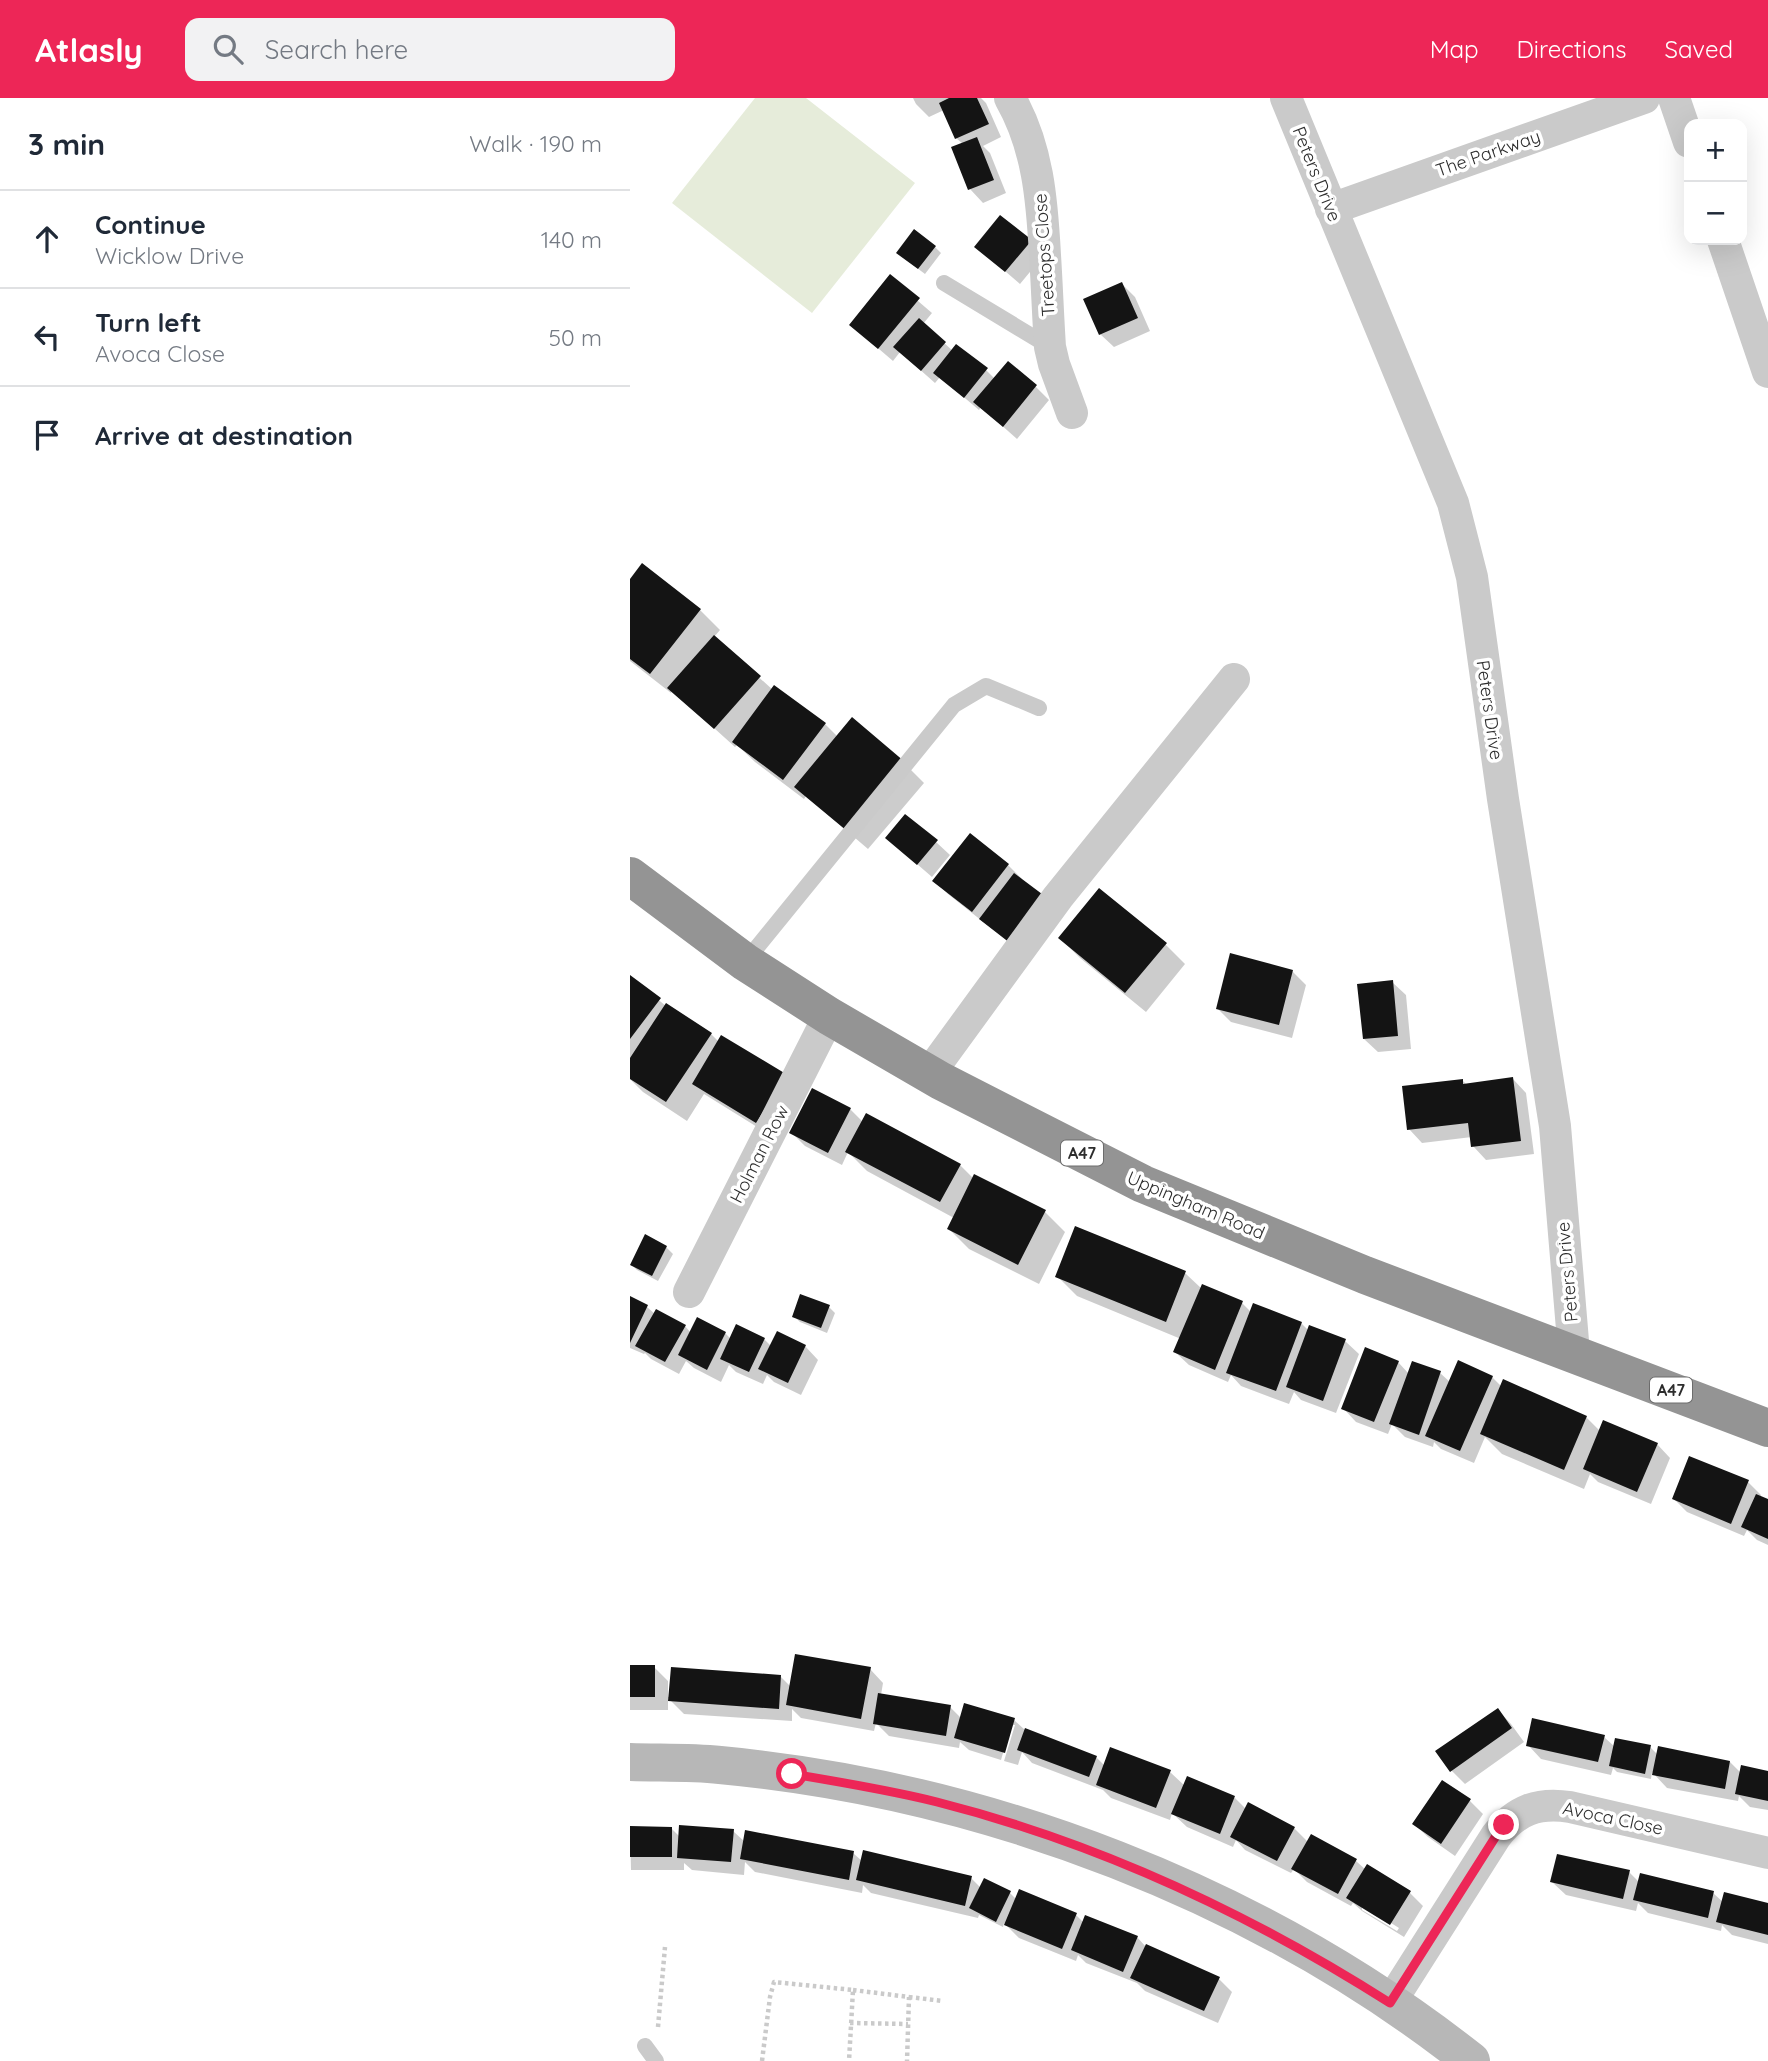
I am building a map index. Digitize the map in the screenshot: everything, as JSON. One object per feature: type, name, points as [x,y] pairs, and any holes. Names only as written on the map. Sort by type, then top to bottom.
[{"type":"highway","name":"Uppingham Road","points":[[630,876],[745,961],[829,1016],[929,1074],[1143,1184],[1365,1275],[1768,1427]]},
{"type":"street","name":"Treetops Close","points":[[1010,98],[1027,136],[1041,191],[1050,347],[1072,413]]},
{"type":"street","name":"Peters Drive","points":[[1286,98],[1453,503],[1472,577],[1503,799],[1555,1126],[1574,1353]]},
{"type":"street","name":"The Parkway","points":[[1331,209],[1644,98]]},
{"type":"street","points":[[1674,98],[1684,127]]},
{"type":"street","points":[[1725,245],[1768,372]]},
{"type":"street","points":[[929,1074],[1058,897],[1234,679]]},
{"type":"street","name":"Holman Row","points":[[689,1292],[829,1016]]},
{"type":"street","points":[[630,1762],[718,1765],[865,1787],[937,1802],[1079,1846],[1215,1903],[1333,1967],[1390,2003],[1471,2061]]},
{"type":"street","name":"Avoca Close","points":[[1390,2003],[1496,1836],[1510,1821],[1528,1810],[1556,1805],[1570,1807],[1768,1853]]},
{"type":"lane","points":[[944,283],[1050,347]]},
{"type":"lane","points":[[745,961],[954,705],[986,686],[1039,708]]},
{"type":"lane","points":[[645,2046],[656,2060]]},
{"type":"path","points":[[656,2060],[665,1947]]},
{"type":"path","points":[[762,2061],[774,1982],[943,2001]]},
{"type":"path","points":[[849,2061],[853,1990]]},
{"type":"path","points":[[906,2061],[909,1997]]},
{"type":"path","points":[[850,2023],[908,2024]]},
{"type":"green space","points":[[755,98],[806,98],[915,183],[812,313],[672,203]]},
{"type":"building","points":[[949,98],[977,98],[989,124],[955,139],[939,103]]},
{"type":"building","points":[[977,137],[994,180],[968,190],[951,147]]},
{"type":"building","points":[[1000,215],[1032,240],[1005,272],[974,247]]},
{"type":"building","points":[[914,229],[936,246],[918,269],[896,253]]},
{"type":"building","points":[[890,274],[920,298],[878,349],[849,325]]},
{"type":"building","points":[[1122,282],[1138,318],[1099,335],[1083,299]]},
{"type":"building","points":[[919,318],[946,342],[921,371],[893,347]]},
{"type":"building","points":[[956,344],[988,368],[964,398],[933,373]]},
{"type":"building","points":[[1008,361],[1037,385],[1003,427],[973,402]]},
{"type":"building","points":[[642,563],[701,609],[650,674],[630,659],[630,579]]},
{"type":"building","points":[[714,635],[761,676],[714,729],[667,688]]},
{"type":"building","points":[[774,685],[826,723],[783,780],[732,742]]},
{"type":"building","points":[[852,717],[905,762],[847,831],[794,787]]},
{"type":"building","points":[[905,814],[938,840],[917,865],[885,838]]},
{"type":"building","points":[[970,833],[1009,864],[972,912],[932,881]]},
{"type":"building","points":[[1014,873],[1046,897],[1010,943],[979,919]]},
{"type":"building","points":[[1099,888],[1167,943],[1125,993],[1058,938]]},
{"type":"building","points":[[1230,953],[1293,970],[1279,1025],[1216,1009]]},
{"type":"building","points":[[630,975],[661,998],[630,1039]]},
{"type":"building","points":[[1393,980],[1398,1036],[1363,1039],[1357,984]]},
{"type":"building","points":[[666,1003],[712,1033],[666,1102],[630,1079],[630,1058]]},
{"type":"building","points":[[721,1035],[786,1074],[756,1123],[692,1084]]},
{"type":"building","points":[[1513,1077],[1521,1141],[1471,1147],[1468,1123],[1407,1130],[1402,1086],[1463,1079],[1463,1084]]},
{"type":"building","points":[[812,1088],[851,1108],[828,1153],[789,1133]]},
{"type":"building","points":[[866,1113],[961,1164],[940,1202],[845,1152]]},
{"type":"building","points":[[974,1174],[1046,1210],[1018,1265],[947,1229]]},
{"type":"building","points":[[1075,1226],[1186,1271],[1166,1322],[1055,1277]]},
{"type":"building","points":[[645,1234],[667,1246],[652,1276],[630,1265]]},
{"type":"building","points":[[1202,1284],[1243,1301],[1215,1370],[1173,1352]]},
{"type":"building","points":[[800,1294],[830,1305],[821,1328],[792,1317]]},
{"type":"building","points":[[630,1296],[648,1305],[630,1343]]},
{"type":"building","points":[[1253,1303],[1302,1322],[1276,1391],[1226,1373]]},
{"type":"building","points":[[656,1309],[686,1325],[665,1362],[635,1346]]},
{"type":"building","points":[[697,1317],[726,1332],[707,1370],[678,1355]]},
{"type":"building","points":[[736,1324],[765,1338],[749,1372],[720,1359]]},
{"type":"building","points":[[1309,1325],[1346,1339],[1323,1401],[1286,1387]]},
{"type":"building","points":[[777,1331],[806,1345],[788,1383],[758,1369]]},
{"type":"building","points":[[1365,1347],[1399,1361],[1374,1422],[1341,1409]]},
{"type":"building","points":[[1458,1360],[1493,1376],[1460,1451],[1425,1436]]},
{"type":"building","points":[[1412,1361],[1441,1371],[1419,1435],[1389,1424]]},
{"type":"building","points":[[1503,1379],[1587,1416],[1564,1470],[1480,1434]]},
{"type":"building","points":[[1603,1420],[1658,1443],[1637,1492],[1583,1469]]},
{"type":"building","points":[[1689,1456],[1749,1480],[1731,1524],[1672,1499]]},
{"type":"building","points":[[1756,1494],[1768,1499],[1768,1539],[1741,1527]]},
{"type":"building","points":[[795,1654],[871,1667],[861,1719],[786,1705]]},
{"type":"building","points":[[630,1665],[655,1665],[655,1697],[630,1697]]},
{"type":"building","points":[[671,1667],[781,1675],[779,1709],[668,1701]]},
{"type":"building","points":[[878,1693],[951,1705],[946,1736],[873,1724]]},
{"type":"building","points":[[964,1703],[1015,1718],[1005,1753],[954,1738]]},
{"type":"building","points":[[1498,1708],[1512,1728],[1450,1772],[1435,1751]]},
{"type":"building","points":[[1532,1718],[1605,1735],[1598,1762],[1526,1746]]},
{"type":"building","points":[[1025,1728],[1097,1756],[1089,1777],[1017,1750]]},
{"type":"building","points":[[1615,1738],[1651,1745],[1645,1774],[1609,1766]]},
{"type":"building","points":[[1658,1746],[1730,1761],[1725,1789],[1652,1775]]},
{"type":"building","points":[[1110,1747],[1171,1770],[1156,1808],[1096,1785]]},
{"type":"building","points":[[1741,1765],[1768,1771],[1768,1801],[1735,1794]]},
{"type":"building","points":[[1187,1776],[1235,1796],[1220,1834],[1171,1814]]},
{"type":"building","points":[[1442,1780],[1471,1799],[1441,1844],[1412,1824]]},
{"type":"building","points":[[1248,1802],[1295,1827],[1277,1861],[1230,1837]]},
{"type":"building","points":[[679,1825],[734,1829],[731,1862],[677,1858]]},
{"type":"building","points":[[630,1826],[672,1827],[672,1857],[630,1857]]},
{"type":"building","points":[[745,1830],[854,1851],[849,1880],[740,1859]]},
{"type":"building","points":[[1311,1834],[1357,1859],[1338,1894],[1291,1869]]},
{"type":"building","points":[[863,1850],[972,1876],[965,1906],[856,1880]]},
{"type":"building","points":[[1557,1854],[1630,1870],[1623,1899],[1550,1882]]},
{"type":"building","points":[[1367,1864],[1411,1891],[1390,1925],[1346,1898]]},
{"type":"building","points":[[1640,1873],[1714,1891],[1708,1918],[1633,1900]]},
{"type":"building","points":[[984,1878],[1011,1891],[996,1922],[969,1908]]},
{"type":"building","points":[[1019,1889],[1077,1913],[1062,1949],[1004,1925]]},
{"type":"building","points":[[1724,1892],[1768,1903],[1768,1935],[1716,1922]]},
{"type":"building","points":[[1085,1915],[1138,1936],[1123,1972],[1071,1950]]},
{"type":"building","points":[[1146,1944],[1220,1977],[1204,2011],[1130,1978]]},
{"type":"route","points":[[792,1774],[937,1802],[1079,1846],[1215,1903],[1333,1967],[1390,2003],[1504,1825]]}]
